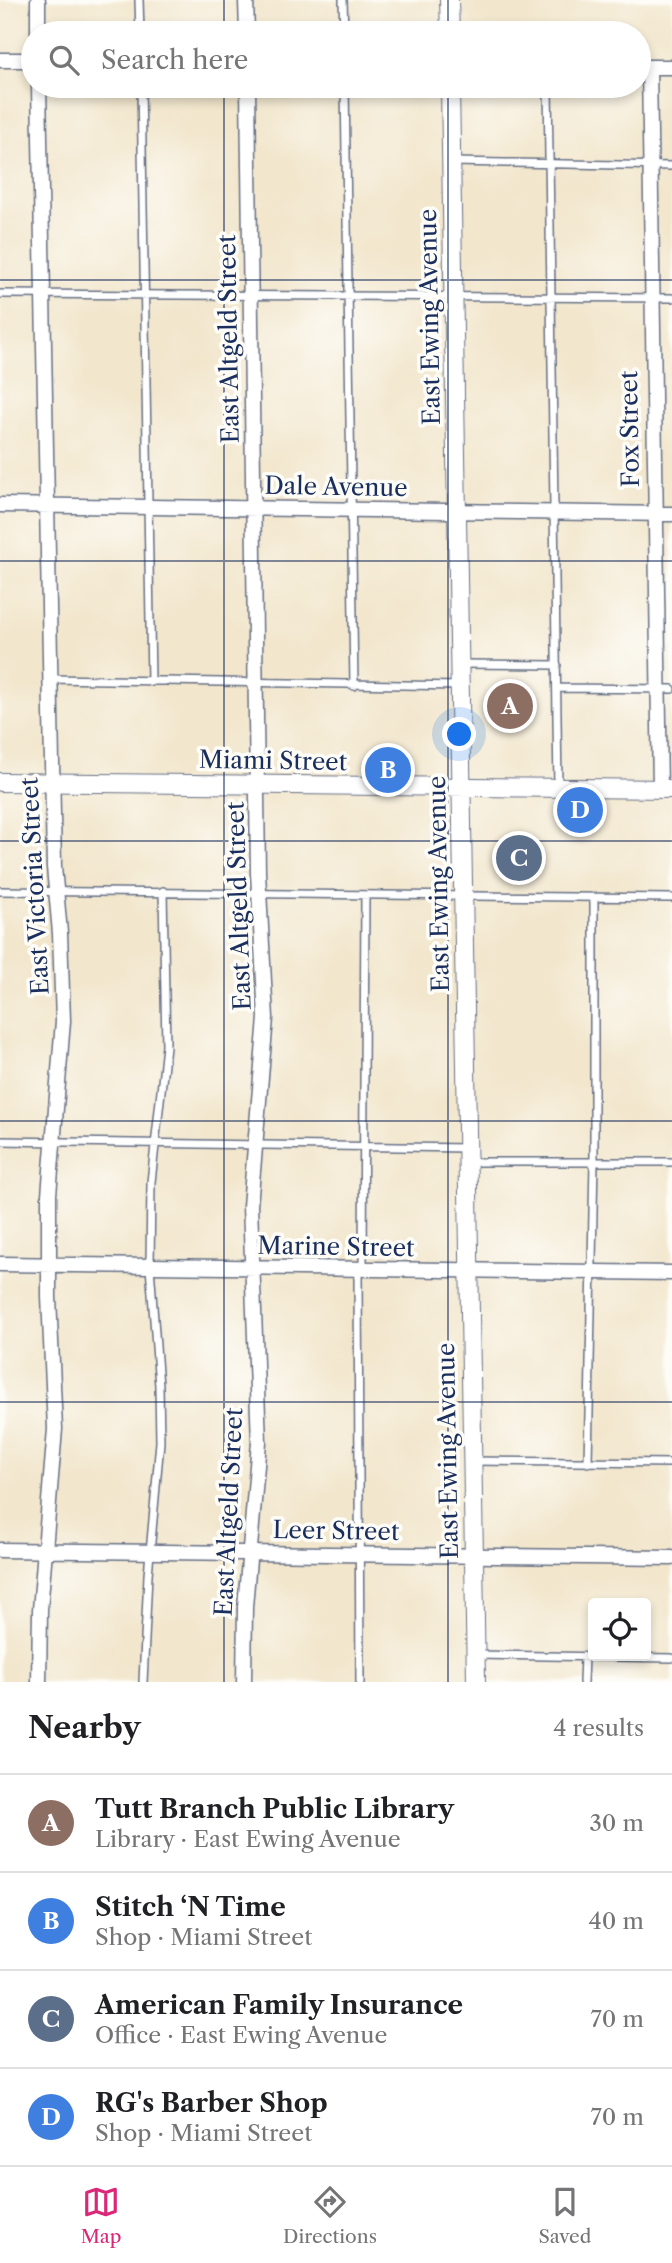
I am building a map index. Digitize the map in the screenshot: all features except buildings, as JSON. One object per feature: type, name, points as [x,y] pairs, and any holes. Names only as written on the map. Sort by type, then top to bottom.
[{"type":"street","points":[[38,0],[38,21]]},
{"type":"street","points":[[246,0],[247,21]]},
{"type":"street","points":[[449,0],[450,21]]},
{"type":"street","points":[[0,60],[21,60]]},
{"type":"street","points":[[651,67],[672,67]]},
{"type":"street","name":"East Victoria Street","points":[[39,98],[52,782],[63,1021],[53,1141],[49,1264],[55,1429],[40,1610],[39,1682]]},
{"type":"street","name":"East Altgeld Street","points":[[244,1682],[245,1607],[259,1442],[250,1269],[250,1206],[266,1018],[259,894],[248,98]]},
{"type":"street","name":"East Ewing Avenue","points":[[450,98],[476,1682]]},
{"type":"street","name":"Fox Street","points":[[646,98],[649,165],[656,689],[666,789]]},
{"type":"street","name":"Dale Avenue","points":[[0,505],[672,514]]},
{"type":"street","name":"Miami Street","points":[[0,782],[462,789],[666,789]]},
{"type":"street","name":"Marine Street","points":[[0,1264],[672,1273]]},
{"type":"street","name":"Leer Street","points":[[0,1550],[672,1558]]},
{"type":"lane","points":[[139,0],[140,21]]},
{"type":"lane","points":[[343,0],[344,21]]},
{"type":"lane","points":[[141,98],[150,682]]},
{"type":"lane","points":[[345,98],[354,686]]},
{"type":"lane","points":[[548,98],[558,789]]},
{"type":"lane","points":[[452,162],[672,166]]},
{"type":"lane","points":[[0,294],[672,298]]},
{"type":"lane","points":[[460,664],[557,665]]},
{"type":"lane","points":[[51,679],[461,686]]},
{"type":"lane","points":[[558,688],[672,689]]},
{"type":"lane","points":[[0,891],[672,898]]},
{"type":"lane","points":[[144,1682],[150,1551],[160,1442],[159,1386],[150,1267],[167,1000],[163,891]]},
{"type":"lane","points":[[360,1682],[358,1555],[365,895]]},
{"type":"lane","points":[[588,1463],[594,1161],[594,899]]},
{"type":"lane","points":[[0,1141],[156,1141],[363,1146],[468,1155],[672,1162]]},
{"type":"lane","points":[[473,1461],[672,1463]]},
{"type":"lane","points":[[475,1655],[672,1658]]},
{"type":"lane","points":[[583,1682],[584,1657]]},
{"type":"place","name":"Tutt Branch Public Library","points":[[510,706]]},
{"type":"place","name":"Stitch ‘N Time","points":[[388,770]]},
{"type":"place","name":"RG's Barber Shop","points":[[580,810]]},
{"type":"place","name":"American Family Insurance","points":[[519,858]]}]
